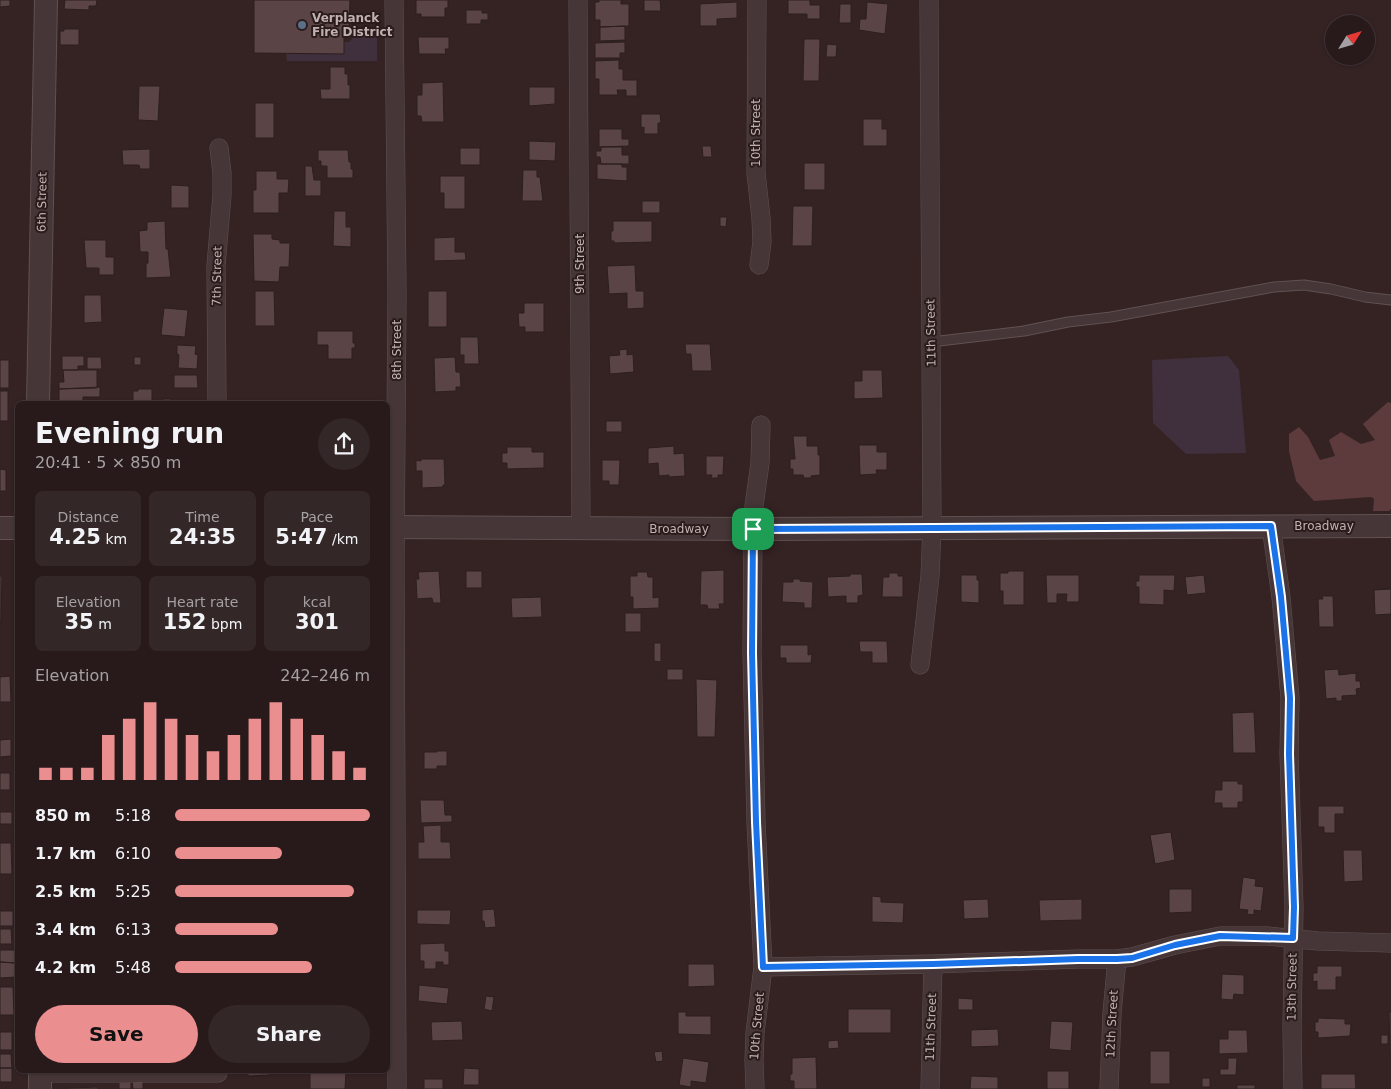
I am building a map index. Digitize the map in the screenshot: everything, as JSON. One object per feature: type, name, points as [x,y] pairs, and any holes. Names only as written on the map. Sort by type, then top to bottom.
[{"type":"street","name":"6th Street","points":[[38,401],[46,0]]},
{"type":"street","name":"8th Street","points":[[394,0],[397,366],[391,527],[397,1089]]},
{"type":"street","name":"9th Street","points":[[578,0],[581,528]]},
{"type":"street","name":"10th Street","points":[[757,0],[756,173],[762,242],[759,265]]},
{"type":"street","name":"11th Street","points":[[920,664],[930,576],[932,528],[929,0]]},
{"type":"street","name":"7th Street","points":[[218,401],[216,266],[222,180],[219,148]]},
{"type":"street","name":"10th Street","points":[[754,1089],[755,1042],[763,967],[756,822],[752,653],[753,529],[762,425]]},
{"type":"street","name":"13th Street","points":[[1271,526],[1281,597],[1290,698],[1289,754],[1294,907],[1293,1089]]},
{"type":"street","name":"Broadway","points":[[391,527],[753,529],[1391,526]]},
{"type":"street","points":[[0,528],[15,528]]},
{"type":"street","points":[[763,967],[1132,958],[1175,945],[1220,936],[1293,938],[1326,942],[1391,942]]},
{"type":"street","name":"12th Street","points":[[1109,1089],[1112,1013],[1117,959]]},
{"type":"street","name":"11th Street","points":[[930,1089],[933,964]]},
{"type":"street","points":[[40,1078],[218,1078]]},
{"type":"lane","points":[[931,342],[1024,331],[1274,287],[1304,285],[1391,300]]},
{"type":"shaded area","points":[[354,31],[377,32],[377,61],[287,61],[286,53],[344,54],[344,42],[349,42],[354,37]]},
{"type":"shaded area","points":[[1228,356],[1239,370],[1246,453],[1186,454],[1153,423],[1152,360]]},
{"type":"shaded area","points":[[1388,402],[1391,403],[1391,509],[1389,511],[1373,511],[1374,499],[1371,497],[1314,501],[1296,481],[1289,451],[1289,434],[1299,427],[1308,437],[1320,460],[1335,456],[1329,440],[1341,432],[1361,444],[1375,440],[1363,424]]},
{"type":"building","points":[[0,0],[10,0],[10,6],[0,7]]},
{"type":"building","points":[[65,0],[97,0],[96,6],[89,6],[89,10],[64,9]]},
{"type":"building","name":"Verplanck Fire District","points":[[254,0],[350,0],[349,30],[344,30],[344,54],[254,53]]},
{"type":"building","points":[[416,0],[448,0],[448,8],[445,8],[445,17],[421,17],[421,14],[416,14]]},
{"type":"building","points":[[599,0],[621,0],[621,4],[629,4],[629,26],[600,27],[600,20],[595,20],[595,2],[599,2]]},
{"type":"building","points":[[644,0],[660,0],[661,11],[644,11]]},
{"type":"building","points":[[788,0],[810,0],[810,5],[820,5],[820,19],[807,19],[807,14],[788,14]]},
{"type":"building","points":[[737,2],[737,18],[717,19],[717,26],[700,26],[700,4]]},
{"type":"building","points":[[867,2],[888,4],[885,34],[859,30],[860,19],[866,19]]},
{"type":"building","points":[[840,4],[851,4],[851,23],[839,23]]},
{"type":"building","points":[[466,10],[482,10],[482,13],[488,13],[488,20],[481,20],[481,24],[466,24]]},
{"type":"building","points":[[625,26],[625,40],[600,41],[600,27]]},
{"type":"building","points":[[64,29],[79,29],[79,45],[60,45],[60,31],[64,31]]},
{"type":"building","points":[[418,37],[449,37],[449,49],[445,49],[446,54],[419,54]]},
{"type":"building","points":[[804,39],[820,39],[819,81],[803,81]]},
{"type":"building","points":[[625,42],[625,53],[620,53],[620,58],[595,58],[595,43]]},
{"type":"building","points":[[827,44],[837,45],[836,57],[826,57]]},
{"type":"building","points":[[619,60],[619,69],[623,69],[623,80],[637,80],[637,96],[626,96],[626,90],[617,90],[618,95],[599,95],[599,79],[595,79],[595,61]]},
{"type":"building","points":[[330,67],[345,67],[345,74],[348,74],[348,85],[350,85],[350,99],[321,99],[320,89],[330,89]]},
{"type":"building","points":[[443,82],[444,122],[422,122],[421,116],[417,116],[417,95],[422,95],[422,83]]},
{"type":"building","points":[[139,86],[160,86],[158,121],[138,120]]},
{"type":"building","points":[[529,87],[555,87],[555,104],[529,106]]},
{"type":"building","points":[[255,103],[274,103],[274,138],[255,138]]},
{"type":"building","points":[[641,114],[660,114],[661,123],[658,123],[658,134],[644,134],[644,127],[641,128]]},
{"type":"building","points":[[863,119],[882,119],[882,129],[887,129],[887,146],[863,146]]},
{"type":"building","points":[[599,129],[622,129],[622,139],[629,139],[629,146],[599,147]]},
{"type":"building","points":[[529,141],[556,142],[555,161],[529,160]]},
{"type":"building","points":[[702,146],[711,146],[712,157],[703,157]]},
{"type":"building","points":[[601,147],[622,147],[622,155],[629,155],[629,164],[601,164],[600,157],[596,157],[596,151],[601,151]]},
{"type":"building","points":[[460,148],[480,148],[480,165],[460,165]]},
{"type":"building","points":[[150,149],[150,169],[140,169],[139,165],[123,165],[122,150]]},
{"type":"building","points":[[318,150],[348,150],[349,162],[351,162],[351,169],[353,169],[353,178],[327,178],[327,166],[321,166],[321,161],[318,161]]},
{"type":"building","points":[[804,163],[825,163],[825,190],[804,190]]},
{"type":"building","points":[[597,164],[622,164],[622,167],[627,167],[627,181],[597,179]]},
{"type":"building","points":[[305,166],[312,166],[314,180],[321,180],[321,196],[305,196]]},
{"type":"building","points":[[523,170],[537,170],[537,177],[540,177],[543,201],[522,201]]},
{"type":"building","points":[[256,171],[277,171],[277,179],[289,179],[288,193],[279,193],[279,213],[253,213],[253,190],[256,190]]},
{"type":"building","points":[[440,176],[465,176],[465,209],[444,209],[444,193],[440,193]]},
{"type":"building","points":[[171,185],[189,186],[189,208],[171,208]]},
{"type":"building","points":[[642,201],[660,201],[660,213],[642,213]]},
{"type":"building","points":[[793,206],[813,206],[812,246],[792,246]]},
{"type":"building","points":[[334,211],[346,211],[346,227],[351,227],[351,247],[333,246]]},
{"type":"building","points":[[720,217],[727,217],[726,227],[720,226]]},
{"type":"building","points":[[165,221],[166,249],[168,249],[171,277],[146,278],[148,252],[140,252],[139,231],[147,230],[147,222]]},
{"type":"building","points":[[613,221],[652,221],[652,242],[614,243],[614,241],[611,241]]},
{"type":"building","points":[[253,234],[272,234],[272,239],[280,240],[280,243],[290,243],[289,267],[280,267],[279,282],[254,281]]},
{"type":"building","points":[[455,237],[455,252],[465,252],[466,260],[434,261],[434,238]]},
{"type":"building","points":[[84,240],[106,240],[106,257],[114,257],[114,275],[99,275],[99,268],[86,268]]},
{"type":"building","points":[[635,265],[636,291],[644,291],[644,308],[627,309],[627,293],[609,294],[607,266]]},
{"type":"building","points":[[255,291],[274,291],[275,326],[255,326]]},
{"type":"building","points":[[428,291],[447,291],[447,327],[428,327]]},
{"type":"building","points":[[84,295],[101,295],[102,322],[84,323]]},
{"type":"building","points":[[524,303],[544,303],[544,332],[525,332],[525,327],[519,327],[518,313],[524,313]]},
{"type":"building","points":[[164,308],[188,310],[185,337],[161,335]]},
{"type":"building","points":[[317,331],[353,331],[355,348],[352,348],[352,359],[328,359],[328,345],[317,345]]},
{"type":"building","points":[[460,337],[478,337],[479,364],[464,364],[464,355],[460,355]]},
{"type":"building","points":[[685,344],[710,344],[712,371],[692,371],[691,354],[686,354]]},
{"type":"building","points":[[177,345],[196,346],[195,354],[198,355],[197,369],[178,368],[179,355],[177,354]]},
{"type":"building","points":[[627,349],[627,355],[633,354],[634,372],[610,374],[609,356],[620,355],[619,350]]},
{"type":"building","points":[[62,356],[84,356],[84,366],[78,366],[78,370],[62,370]]},
{"type":"building","points":[[87,357],[101,357],[102,369],[87,369]]},
{"type":"building","points":[[134,357],[141,357],[141,365],[134,365]]},
{"type":"building","points":[[455,357],[456,372],[460,372],[461,387],[456,387],[456,391],[435,392],[434,358]]},
{"type":"building","points":[[0,360],[9,360],[9,388],[0,388]]},
{"type":"building","points":[[63,370],[97,370],[97,388],[59,389],[59,382],[64,382]]},
{"type":"building","points":[[862,370],[882,370],[883,398],[854,399],[854,381],[862,381]]},
{"type":"building","points":[[174,375],[197,375],[198,388],[174,388]]},
{"type":"building","points":[[100,387],[100,397],[83,397],[83,401],[59,401],[59,389]]},
{"type":"building","points":[[138,389],[152,389],[152,401],[133,401],[133,391],[138,391]]},
{"type":"building","points":[[0,391],[8,391],[8,421],[0,421]]},
{"type":"building","points":[[163,399],[171,399],[171,401],[163,401]]},
{"type":"building","points":[[606,421],[622,421],[622,432],[606,432]]},
{"type":"building","points":[[793,436],[807,436],[807,446],[818,446],[820,475],[804,478],[803,475],[793,475],[793,469],[790,469],[790,459],[795,459]]},
{"type":"building","points":[[859,445],[877,445],[877,452],[887,452],[887,470],[876,470],[877,474],[860,475]]},
{"type":"building","points":[[674,446],[674,454],[684,453],[685,476],[659,476],[658,463],[648,464],[648,448]]},
{"type":"building","points":[[507,447],[532,447],[532,452],[544,452],[544,468],[507,469],[507,463],[502,463],[502,453],[507,453]]},
{"type":"building","points":[[706,456],[724,456],[723,475],[718,475],[718,478],[711,478],[712,475],[706,475]]},
{"type":"building","points":[[421,459],[444,459],[445,485],[443,487],[422,488],[422,471],[416,471],[416,460],[421,461]]},
{"type":"building","points":[[602,460],[620,460],[619,485],[609,485],[609,481],[602,481]]},
{"type":"building","points":[[0,469],[6,470],[6,491],[0,491]]},
{"type":"building","points":[[724,570],[724,604],[719,604],[720,609],[708,609],[707,605],[700,605],[701,571]]},
{"type":"building","points":[[439,571],[441,603],[433,603],[432,598],[417,599],[416,579],[419,579],[418,572]]},
{"type":"building","points":[[466,571],[482,571],[482,588],[466,588]]},
{"type":"building","points":[[1008,571],[1024,571],[1024,605],[1003,605],[1003,591],[1000,591],[1000,573],[1008,573]]},
{"type":"building","points":[[637,572],[647,572],[648,577],[653,577],[653,598],[659,597],[659,608],[633,609],[633,597],[630,597],[630,576],[637,576]]},
{"type":"building","points":[[889,573],[898,573],[898,576],[903,576],[903,597],[882,597],[883,577],[889,577]]},
{"type":"building","points":[[850,574],[862,574],[863,595],[858,596],[858,603],[846,603],[846,596],[828,597],[827,577],[850,576]]},
{"type":"building","points":[[961,575],[977,575],[977,580],[979,580],[979,603],[961,602]]},
{"type":"building","points":[[1046,575],[1079,575],[1079,602],[1066,602],[1067,594],[1057,594],[1057,603],[1047,603]]},
{"type":"building","points":[[1139,575],[1175,575],[1174,591],[1164,590],[1164,605],[1139,604],[1139,587],[1136,587],[1136,581],[1139,581]]},
{"type":"building","points":[[1204,575],[1206,593],[1187,595],[1185,577]]},
{"type":"building","points":[[0,576],[2,576],[1,622],[0,622]]},
{"type":"building","points":[[793,579],[813,582],[812,608],[804,608],[804,603],[782,602],[783,582],[793,582]]},
{"type":"building","points":[[1391,589],[1391,614],[1375,615],[1374,590]]},
{"type":"building","points":[[1322,596],[1333,596],[1334,627],[1319,627],[1318,599],[1323,599]]},
{"type":"building","points":[[541,597],[542,617],[512,618],[511,598]]},
{"type":"building","points":[[625,613],[641,613],[641,632],[625,632]]},
{"type":"building","points":[[859,641],[887,641],[888,663],[872,663],[872,652],[860,652]]},
{"type":"building","points":[[654,643],[661,643],[661,662],[654,661]]},
{"type":"building","points":[[780,645],[808,645],[808,655],[812,654],[811,663],[786,663],[786,658],[780,658]]},
{"type":"building","points":[[667,669],[683,669],[683,680],[667,680]]},
{"type":"building","points":[[1338,669],[1339,675],[1356,673],[1356,681],[1360,681],[1361,688],[1356,689],[1357,695],[1342,696],[1342,701],[1336,701],[1336,698],[1326,699],[1324,670]]},
{"type":"building","points":[[10,676],[11,702],[0,702],[0,677]]},
{"type":"building","points":[[696,679],[717,680],[715,737],[697,737]]},
{"type":"building","points":[[1254,712],[1256,753],[1233,753],[1232,713]]},
{"type":"building","points":[[11,739],[11,756],[0,757],[0,740]]},
{"type":"building","points":[[447,751],[447,766],[437,766],[437,769],[424,769],[424,752]]},
{"type":"building","points":[[0,773],[10,773],[10,790],[0,790]]},
{"type":"building","points":[[1222,781],[1238,781],[1238,784],[1243,784],[1243,802],[1238,802],[1238,808],[1222,808],[1222,803],[1214,803],[1215,790],[1222,790]]},
{"type":"building","points":[[420,800],[444,800],[445,815],[452,815],[452,822],[421,823]]},
{"type":"building","points":[[1318,806],[1344,806],[1344,814],[1335,814],[1335,833],[1324,833],[1324,827],[1318,827]]},
{"type":"building","points":[[0,812],[12,812],[12,824],[0,824]]},
{"type":"building","points":[[441,825],[441,842],[450,842],[451,859],[418,859],[418,842],[424,842],[423,826]]},
{"type":"building","points":[[1171,832],[1175,860],[1155,864],[1150,835]]},
{"type":"building","points":[[0,843],[11,843],[12,874],[0,874]]},
{"type":"building","points":[[1343,850],[1362,850],[1363,881],[1344,882]]},
{"type":"building","points":[[1243,877],[1256,879],[1255,886],[1264,887],[1261,911],[1254,910],[1254,915],[1247,914],[1248,910],[1239,909]]},
{"type":"building","points":[[1169,889],[1192,889],[1192,912],[1169,913]]},
{"type":"building","points":[[872,896],[881,897],[881,902],[904,903],[903,923],[872,922]]},
{"type":"building","points":[[988,899],[989,918],[964,919],[963,900]]},
{"type":"building","points":[[1082,899],[1082,920],[1040,921],[1039,900]]},
{"type":"building","points":[[494,909],[496,927],[485,928],[484,921],[482,921],[482,910]]},
{"type":"building","points":[[417,910],[451,910],[450,925],[417,924]]},
{"type":"building","points":[[0,911],[13,911],[13,926],[0,926]]},
{"type":"building","points":[[0,929],[11,929],[12,944],[0,944]]},
{"type":"building","points":[[445,943],[445,951],[449,951],[449,965],[443,965],[443,962],[436,962],[436,969],[424,969],[424,961],[420,961],[420,944]]},
{"type":"building","points":[[0,950],[15,950],[15,963],[0,962]]},
{"type":"building","points":[[0,962],[15,963],[15,977],[0,978]]},
{"type":"building","points":[[688,964],[714,964],[715,986],[688,987]]},
{"type":"building","points":[[1317,966],[1342,966],[1342,977],[1336,977],[1336,990],[1317,990],[1317,981],[1313,982],[1313,973],[1317,973]]},
{"type":"building","points":[[1222,974],[1244,975],[1244,995],[1234,994],[1233,1000],[1221,999]]},
{"type":"building","points":[[419,985],[449,988],[447,1004],[418,1001]]},
{"type":"building","points":[[0,987],[13,987],[14,1015],[0,1015]]},
{"type":"building","points":[[486,996],[494,997],[492,1011],[484,1009]]},
{"type":"building","points":[[958,998],[973,999],[973,1010],[958,1010]]},
{"type":"building","points":[[848,1009],[891,1009],[891,1033],[848,1033]]},
{"type":"building","points":[[678,1012],[686,1012],[686,1016],[711,1016],[711,1035],[678,1034]]},
{"type":"building","points":[[1389,1012],[1391,1012],[1391,1053],[1390,1053]]},
{"type":"building","points":[[1318,1018],[1345,1019],[1345,1024],[1351,1024],[1350,1036],[1318,1038],[1318,1032],[1315,1032],[1315,1022],[1318,1022]]},
{"type":"building","points":[[462,1021],[463,1040],[432,1041],[431,1022]]},
{"type":"building","points":[[1051,1021],[1073,1022],[1071,1051],[1049,1049]]},
{"type":"building","points":[[998,1029],[999,1046],[971,1047],[971,1030]]},
{"type":"building","points":[[1228,1030],[1247,1030],[1248,1053],[1219,1054],[1219,1039],[1228,1039]]},
{"type":"building","points":[[0,1032],[12,1032],[12,1050],[0,1050]]},
{"type":"building","points":[[1381,1035],[1388,1035],[1388,1044],[1381,1044]]},
{"type":"building","points":[[838,1040],[839,1048],[828,1049],[828,1041]]},
{"type":"building","points":[[662,1051],[663,1061],[656,1062],[654,1052]]},
{"type":"building","points":[[1150,1051],[1170,1051],[1170,1084],[1150,1084]]},
{"type":"building","points":[[0,1054],[11,1054],[12,1068],[0,1068]]},
{"type":"building","points":[[816,1057],[817,1089],[794,1089],[794,1081],[790,1081],[792,1058]]},
{"type":"building","points":[[683,1058],[709,1062],[706,1083],[691,1081],[691,1087],[679,1085]]},
{"type":"building","points":[[1228,1058],[1237,1058],[1236,1075],[1220,1075],[1220,1069],[1228,1069]]},
{"type":"building","points":[[0,1068],[12,1068],[12,1082],[0,1082]]},
{"type":"building","points":[[464,1068],[479,1069],[479,1085],[463,1085]]},
{"type":"building","points":[[1047,1071],[1069,1071],[1069,1089],[1047,1089]]},
{"type":"building","points":[[248,1073],[270,1073],[270,1075],[248,1076]]},
{"type":"building","points":[[310,1073],[346,1073],[345,1089],[310,1089]]},
{"type":"building","points":[[1321,1074],[1355,1074],[1356,1089],[1321,1089]]},
{"type":"building","points":[[971,1076],[998,1077],[998,1089],[970,1089]]},
{"type":"building","points":[[1202,1078],[1210,1078],[1210,1087],[1202,1087]]},
{"type":"building","points":[[424,1079],[443,1079],[443,1089],[424,1089]]},
{"type":"building","points":[[143,1081],[143,1089],[133,1089],[132,1082]]},
{"type":"building","points":[[119,1082],[131,1082],[131,1089],[119,1089]]},
{"type":"building","points":[[1237,1085],[1255,1085],[1255,1089],[1237,1089]]},
{"type":"building","points":[[98,1087],[98,1089],[68,1089],[68,1088]]},
{"type":"place","name":"Verplanck Fire District","points":[[302,25]]},
{"type":"route","points":[[1271,526],[1281,597],[1290,698],[1289,782],[1294,907],[1293,938],[1220,936],[1175,945],[1132,958],[1117,959],[763,967],[756,822],[752,653],[753,529],[1271,526]]}]
